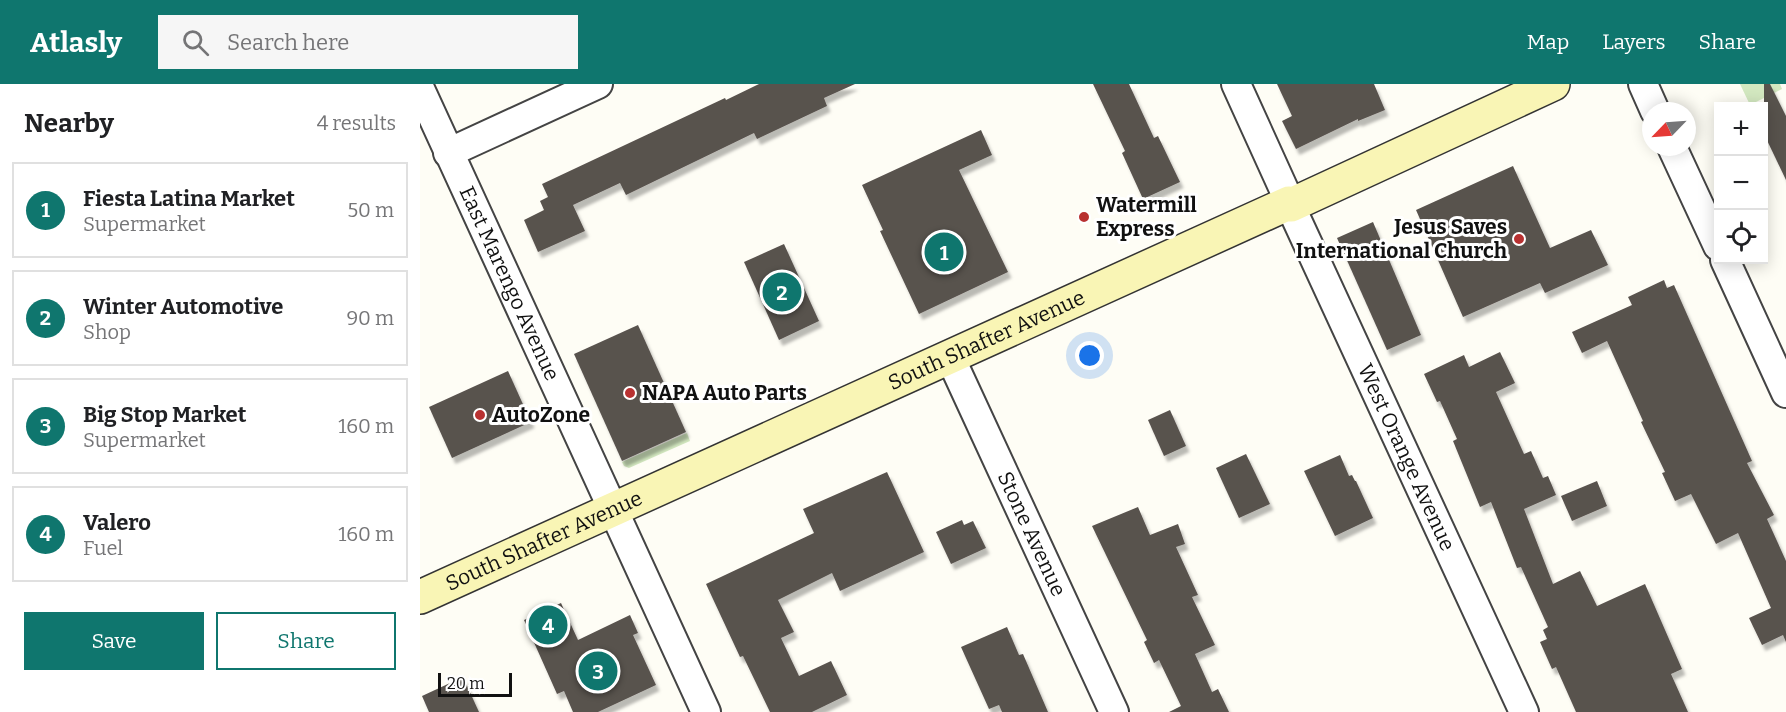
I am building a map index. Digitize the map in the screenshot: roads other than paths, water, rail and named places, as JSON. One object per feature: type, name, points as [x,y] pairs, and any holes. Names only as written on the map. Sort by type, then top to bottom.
[{"type":"main road","name":"South Shafter Avenue","points":[[420,597],[1553,84]]},
{"type":"street","points":[[448,153],[598,84]]},
{"type":"street","name":"West Orange Avenue","points":[[1236,84],[1524,712]]},
{"type":"street","points":[[1643,84],[1651,102]]},
{"type":"street","name":"East Marengo Avenue","points":[[420,89],[706,712]]},
{"type":"street","points":[[1676,156],[1714,235]]},
{"type":"street","points":[[1727,264],[1786,393]]},
{"type":"street","name":"Stone Avenue","points":[[950,357],[1114,712]]},
{"type":"place","name":"Watermill Express","points":[[1084,217]]},
{"type":"place","name":"Jesus Saves International Church","points":[[1519,239]]},
{"type":"place","name":"Fiesta Latina Market","points":[[944,252]]},
{"type":"place","name":"Winter Automotive","points":[[782,292]]},
{"type":"place","name":"NAPA Auto Parts","points":[[630,393]]},
{"type":"place","name":"AutoZone","points":[[480,415]]},
{"type":"place","name":"Valero","points":[[548,625]]},
{"type":"place","name":"Big Stop Market","points":[[598,671]]}]
